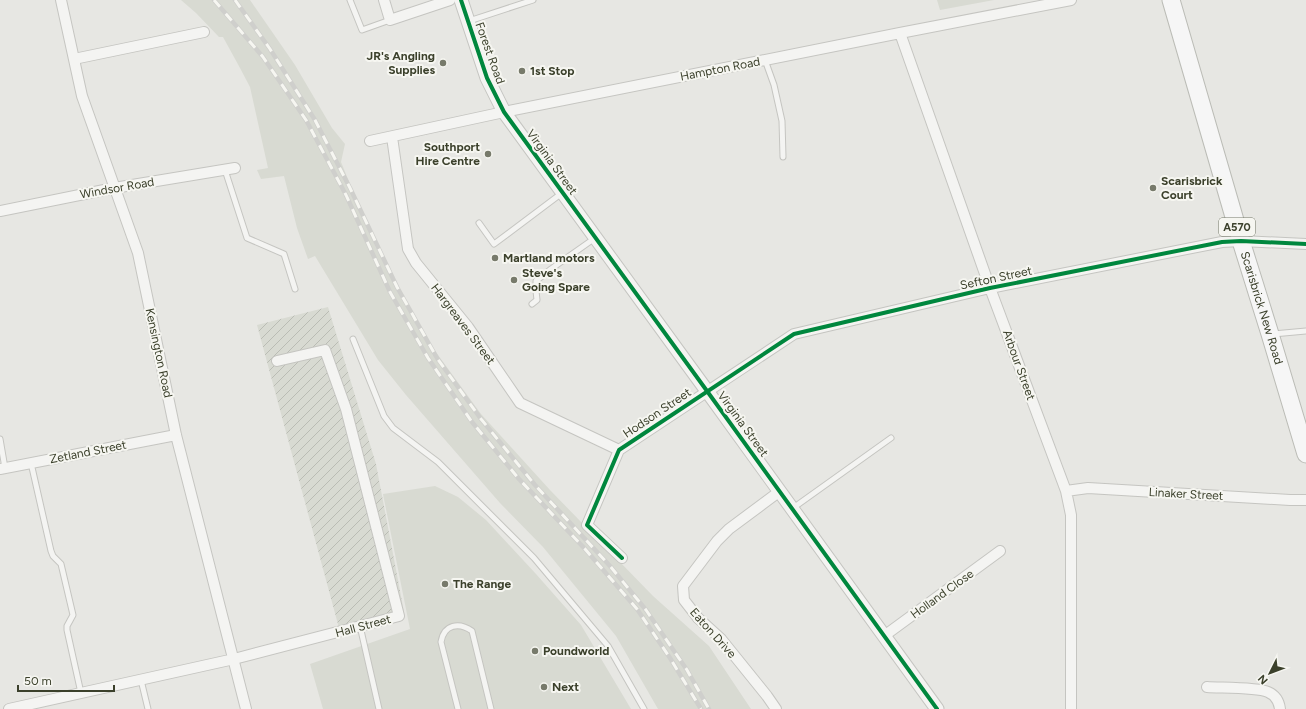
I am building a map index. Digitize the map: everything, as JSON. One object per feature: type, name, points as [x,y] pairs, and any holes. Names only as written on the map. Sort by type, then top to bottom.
[{"type":"highway","name":"Scarisbrick New Road","points":[[1171,0],[1241,241],[1306,454]]},
{"type":"street","name":"Kensington Road","points":[[61,0],[82,96],[138,253],[176,435],[246,709]]},
{"type":"street","points":[[384,0],[390,20],[450,0]]},
{"type":"street","name":"Forest Road","points":[[461,0],[487,78],[504,112]]},
{"type":"street","name":"Hampton Road","points":[[370,141],[504,112],[1071,0]]},
{"type":"street","points":[[74,59],[204,32]]},
{"type":"street","name":"Arbour Street","points":[[900,33],[990,288],[1066,491],[1071,514],[1071,709]]},
{"type":"street","name":"Virginia Street","points":[[504,112],[708,391],[937,709]]},
{"type":"street","name":"Hargreaves Street","points":[[392,137],[408,249],[416,263],[468,327],[520,403],[619,450]]},
{"type":"street","name":"Windsor Road","points":[[0,212],[114,188],[230,169]]},
{"type":"street","name":"Sefton Street","points":[[708,391],[794,334],[990,288],[1215,244],[1241,241],[1306,244]]},
{"type":"street","name":"Hall Street","points":[[10,709],[234,660],[399,616],[346,409],[325,350],[276,361]]},
{"type":"street","name":"Hodson Street","points":[[622,558],[587,525],[619,450],[708,391]]},
{"type":"street","name":"Zetland Street","points":[[3,468],[176,435]]},
{"type":"street","name":"Linaker Street","points":[[1066,491],[1088,488],[1306,500]]},
{"type":"street","name":"Eaton Drive","points":[[776,709],[720,639],[698,618],[684,600],[683,586],[717,540],[729,528],[780,492]]},
{"type":"street","name":"Holland Close","points":[[884,636],[1000,551]]},
{"type":"street","points":[[1207,687],[1262,690],[1273,695],[1277,700],[1280,709]]},
{"type":"lane","points":[[350,0],[362,30],[390,20]]},
{"type":"lane","points":[[468,21],[534,0]]},
{"type":"lane","points":[[765,60],[774,85],[782,121],[783,158]]},
{"type":"lane","points":[[230,169],[246,238],[284,254],[295,289]]},
{"type":"lane","points":[[479,223],[494,244],[563,193]]},
{"type":"lane","points":[[532,304],[537,300],[536,281],[551,268],[595,238]]},
{"type":"lane","points":[[1270,334],[1306,331]]},
{"type":"lane","points":[[353,339],[384,416],[393,428],[438,462],[534,558],[608,646],[644,709]]},
{"type":"lane","points":[[792,509],[891,438]]},
{"type":"lane","points":[[0,439],[3,468]]},
{"type":"lane","points":[[31,463],[51,551],[53,556],[61,564],[73,615],[67,626],[67,630],[81,693]]},
{"type":"lane","points":[[360,626],[379,709]]},
{"type":"lane","points":[[458,709],[441,642],[442,635],[447,629],[458,626],[464,626],[472,631],[491,709]]},
{"type":"lane","points":[[141,680],[148,709]]},
{"type":"shaded area","points":[[181,0],[250,0],[295,65],[332,128],[345,144],[341,162],[376,248],[430,344],[481,414],[550,490],[653,596],[709,646],[751,709],[658,709],[616,636],[543,547],[500,503],[406,395],[378,360],[315,256],[308,259],[297,228],[284,176],[261,179],[257,170],[268,168],[250,87],[223,37],[219,37]]},
{"type":"shaded area","points":[[937,0],[994,0],[940,10]]},
{"type":"shaded area","points":[[328,307],[376,464],[404,612],[339,628],[257,325]]},
{"type":"shaded area","points":[[435,486],[458,497],[486,520],[581,625],[631,709],[323,709],[310,664],[410,629],[383,494]]},
{"type":"railway","points":[[214,0],[263,57],[306,120],[346,195],[390,292],[428,358],[472,422],[519,479],[585,549],[637,609],[670,658],[701,709]]},
{"type":"railway","points":[[235,0],[270,49],[315,120],[350,188],[397,287],[437,358],[481,419],[535,485],[610,566],[646,610],[687,670],[709,709]]},
{"type":"cycle path","points":[[461,0],[487,78],[504,112],[937,709]]},
{"type":"cycle path","points":[[622,558],[587,525],[619,450],[794,334],[990,288],[1222,242],[1241,241],[1306,244]]},
{"type":"place","name":"JR's Angling Supplies","points":[[443,63]]},
{"type":"place","name":"1st Stop","points":[[522,71]]},
{"type":"place","name":"Southport Hire Centre","points":[[488,154]]},
{"type":"place","name":"Scarisbrick Court","points":[[1153,188]]},
{"type":"place","name":"Martland motors","points":[[495,258]]},
{"type":"place","name":"Steve's Going Spare","points":[[514,280]]},
{"type":"place","name":"The Range","points":[[445,584]]},
{"type":"place","name":"Poundworld","points":[[535,651]]},
{"type":"place","name":"Next","points":[[544,687]]}]
